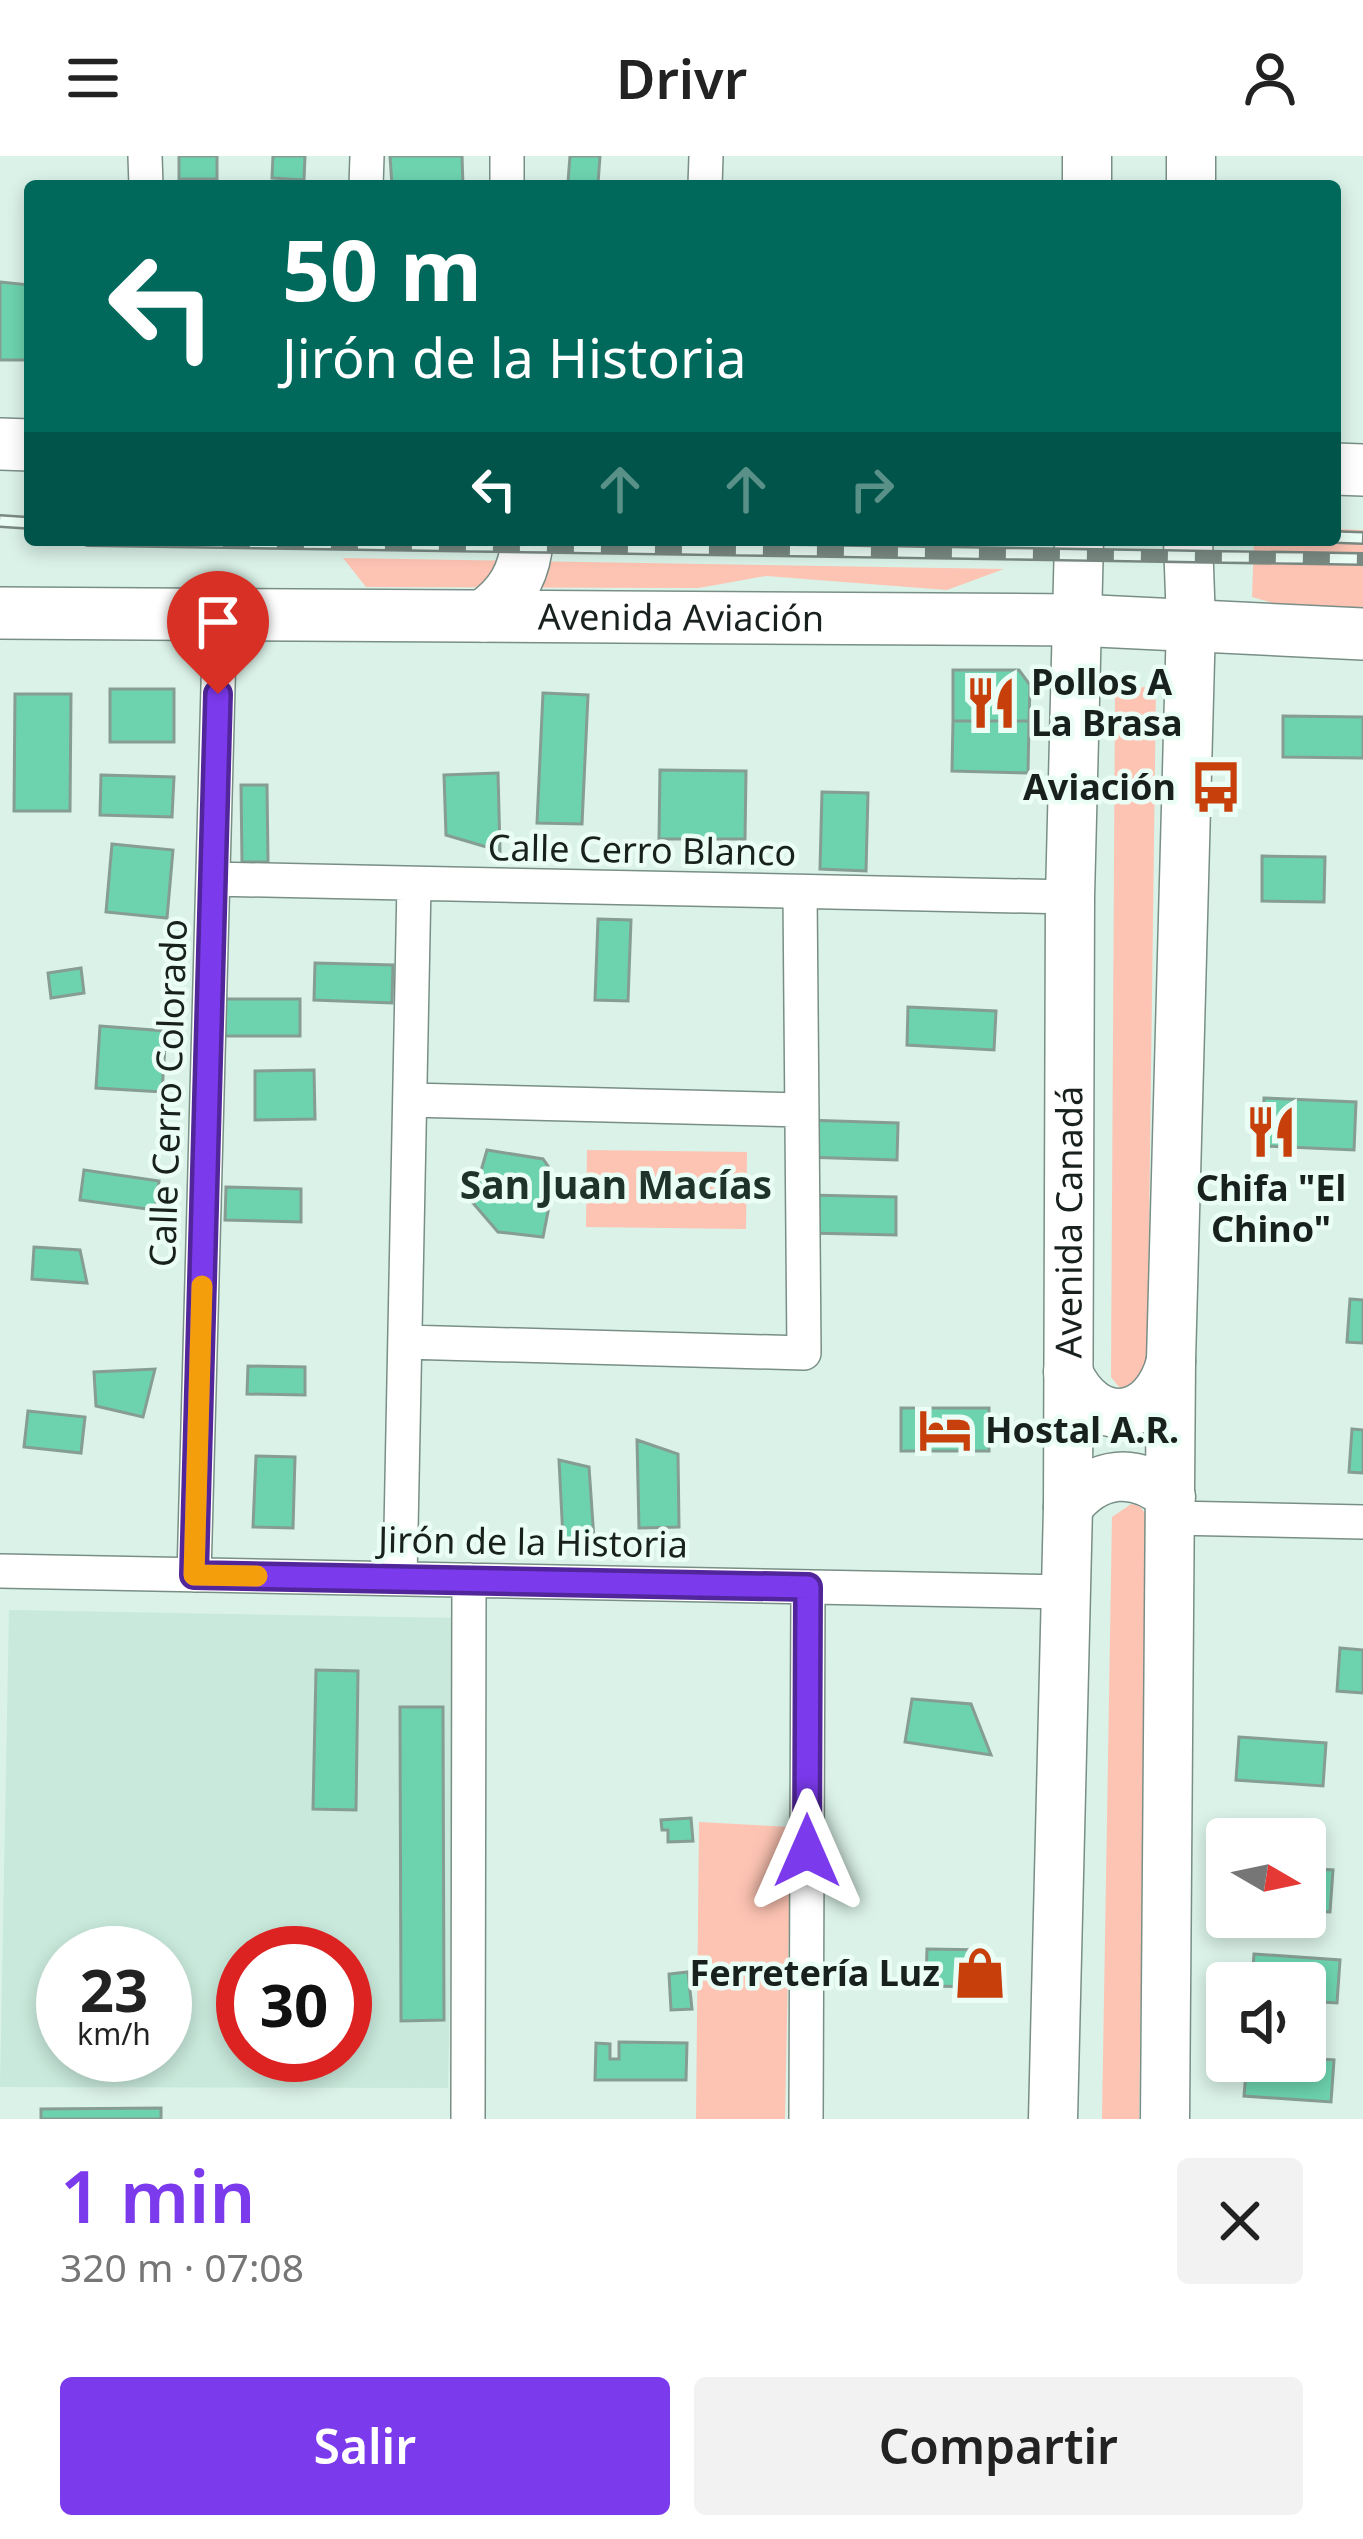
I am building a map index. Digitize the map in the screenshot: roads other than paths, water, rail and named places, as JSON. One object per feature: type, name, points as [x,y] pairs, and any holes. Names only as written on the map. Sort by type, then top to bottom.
[{"type":"main road","points":[[483,616],[513,588],[526,563],[527,546]]},
{"type":"main road","name":"Avenida Canadá","points":[[1053,2119],[1068,1507],[1070,897],[1079,546]]},
{"type":"main road","points":[[1166,2119],[1172,1361],[1191,623],[1188,546]]},
{"type":"main road","name":"Avenida Aviación","points":[[0,613],[1076,620],[1363,634]]},
{"type":"main road","points":[[1068,1372],[1078,1394],[1096,1408],[1122,1414],[1147,1406],[1156,1397],[1165,1387],[1172,1361]]},
{"type":"main road","points":[[1068,1507],[1080,1491],[1116,1475],[1137,1476],[1156,1484],[1171,1508]]},
{"type":"street","name":"Calle Cerro Colorado","points":[[194,1575],[220,613]]},
{"type":"street","name":"Calle Cerro Blanco","points":[[213,879],[1070,897]]},
{"type":"street","points":[[400,1579],[414,884]]},
{"type":"street","points":[[405,1342],[804,1353],[800,892]]},
{"type":"street","points":[[410,1100],[802,1110]]},
{"type":"street","points":[[1171,1508],[1363,1522]]},
{"type":"street","name":"Jirón de la Historia","points":[[0,1571],[1064,1592]]},
{"type":"street","points":[[468,2119],[470,1580]]},
{"type":"street","points":[[806,2119],[808,1587]]},
{"type":"railway","points":[[0,521],[24,523]]},
{"type":"railway","points":[[1341,537],[1363,538]]},
{"type":"railway","points":[[491,546],[1363,559]]},
{"type":"place","name":"Pollos A La Brasa","points":[[991,703]]},
{"type":"place","name":"Aviación","points":[[1216,787]]},
{"type":"place","name":"Chifa \"El Chino\"","points":[[1271,1132]]},
{"type":"place","name":"Hostal A.R.","points":[[945,1430]]},
{"type":"place","name":"Ferretería Luz","points":[[980,1973]]},
{"type":"district","name":"San Juan Macías","points":[[616,1185]]}]
